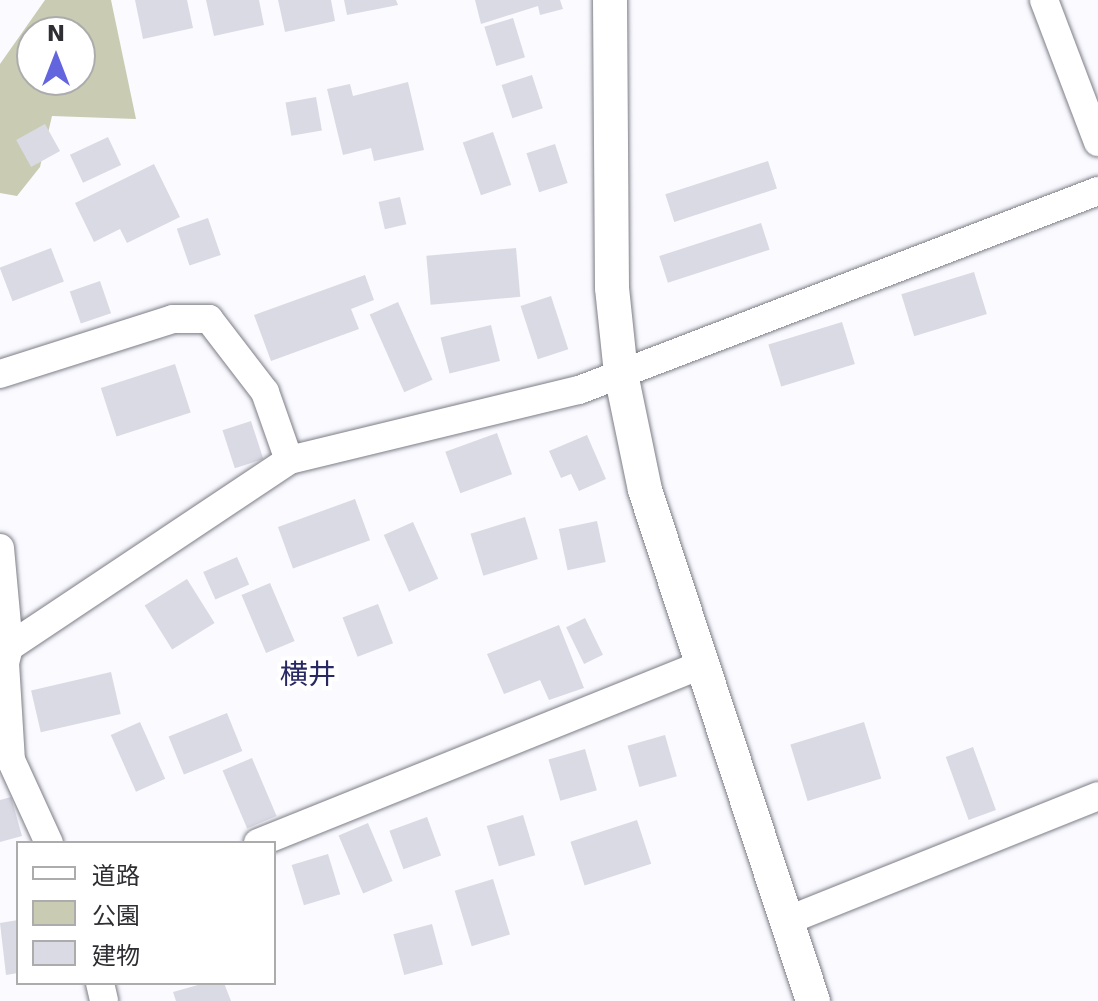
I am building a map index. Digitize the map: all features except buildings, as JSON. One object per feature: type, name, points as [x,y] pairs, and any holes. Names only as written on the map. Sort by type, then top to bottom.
[{"type":"street","points":[[610,0],[612,288],[621,374],[645,490],[700,665],[813,1001]]},
{"type":"street","points":[[1044,0],[1098,142]]},
{"type":"street","points":[[9,647],[289,460],[579,390],[1098,191]]},
{"type":"street","points":[[0,374],[173,319],[209,319],[265,392],[289,460]]},
{"type":"street","points":[[0,548],[9,647],[5,663],[5,761],[48,841]]},
{"type":"street","points":[[263,841],[700,665]]},
{"type":"street","points":[[786,921],[1098,796]]},
{"type":"green space","points":[[45,0],[111,0],[136,119],[52,116],[40,167],[17,196],[0,193],[0,64],[16,41],[16,96],[96,96],[96,16],[34,16]]},
{"type":"district","name":"横井","points":[[308,675]]}]
